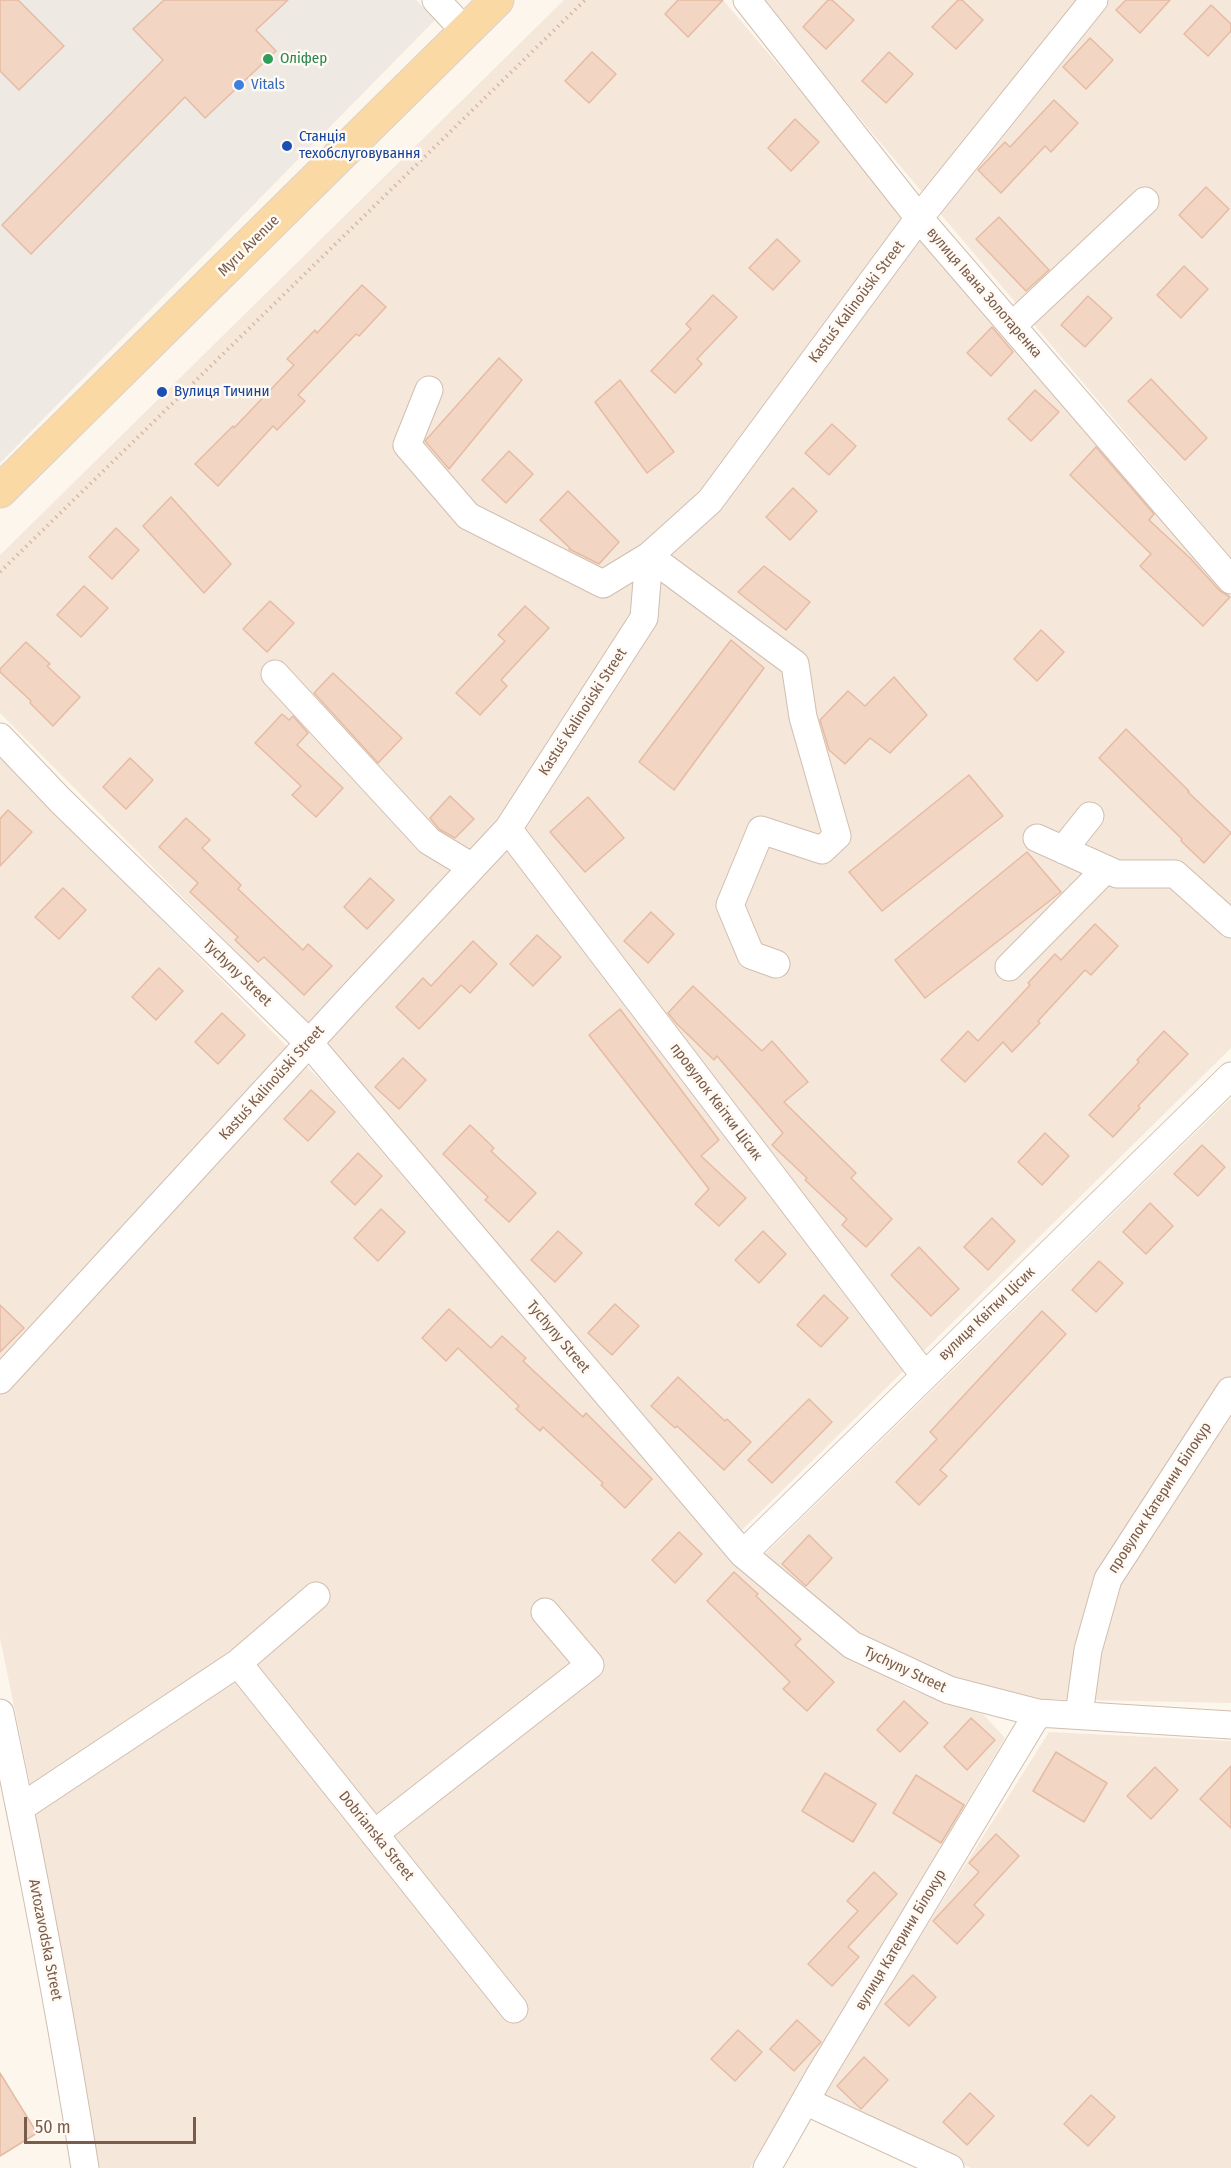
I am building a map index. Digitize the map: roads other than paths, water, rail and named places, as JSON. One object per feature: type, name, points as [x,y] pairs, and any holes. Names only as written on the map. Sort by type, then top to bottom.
[{"type":"main road","name":"Myru Avenue","points":[[2,483],[497,0]]},
{"type":"street","points":[[436,0],[466,32]]},
{"type":"street","name":"вулиця Івана Золотаренка","points":[[747,0],[920,218],[1231,580]]},
{"type":"street","name":"Kastuś Kalinoŭski Street","points":[[0,1380],[508,830],[644,618],[649,556],[710,501],[920,218],[1094,0]]},
{"type":"street","points":[[1012,326],[1145,201]]},
{"type":"street","points":[[429,390],[407,445],[468,516],[603,584],[649,556],[795,664],[803,717],[837,836],[822,850],[761,830],[730,905],[751,955],[776,963]]},
{"type":"street","points":[[275,674],[429,841],[472,867]]},
{"type":"street","name":"Tychyny Street","points":[[0,738],[60,800],[309,1043],[743,1554],[852,1645],[949,1690],[1038,1713],[1231,1725]]},
{"type":"street","points":[[1064,850],[1090,816]]},
{"type":"street","name":"провулок Квітки Цісик","points":[[508,830],[924,1376]]},
{"type":"street","points":[[1037,838],[1117,874],[1174,874],[1231,924]]},
{"type":"street","points":[[1009,967],[1106,869]]},
{"type":"street","name":"вулиця Квітки Цісик","points":[[743,1554],[1231,1076]]},
{"type":"street","name":"провулок Катерини Білокур","points":[[1079,1715],[1088,1650],[1108,1578],[1230,1391]]},
{"type":"street","points":[[20,1808],[238,1663],[316,1596]]},
{"type":"street","points":[[374,1834],[590,1665],[545,1612]]},
{"type":"street","name":"Dobrianska Street","points":[[238,1663],[514,2009]]},
{"type":"street","name":"Avtozavodska Street","points":[[0,1713],[69,2067],[85,2168]]},
{"type":"street","name":"вулиця Катерини Білокур","points":[[767,2168],[1038,1713]]},
{"type":"street","points":[[805,2101],[950,2168]]},
{"type":"place","name":"Оліфер","points":[[268,59]]},
{"type":"place","name":"Vitals","points":[[239,85]]},
{"type":"place","name":"Станція техобслуговування","points":[[287,146]]},
{"type":"place","name":"Вулиця Тичини","points":[[162,392]]}]
